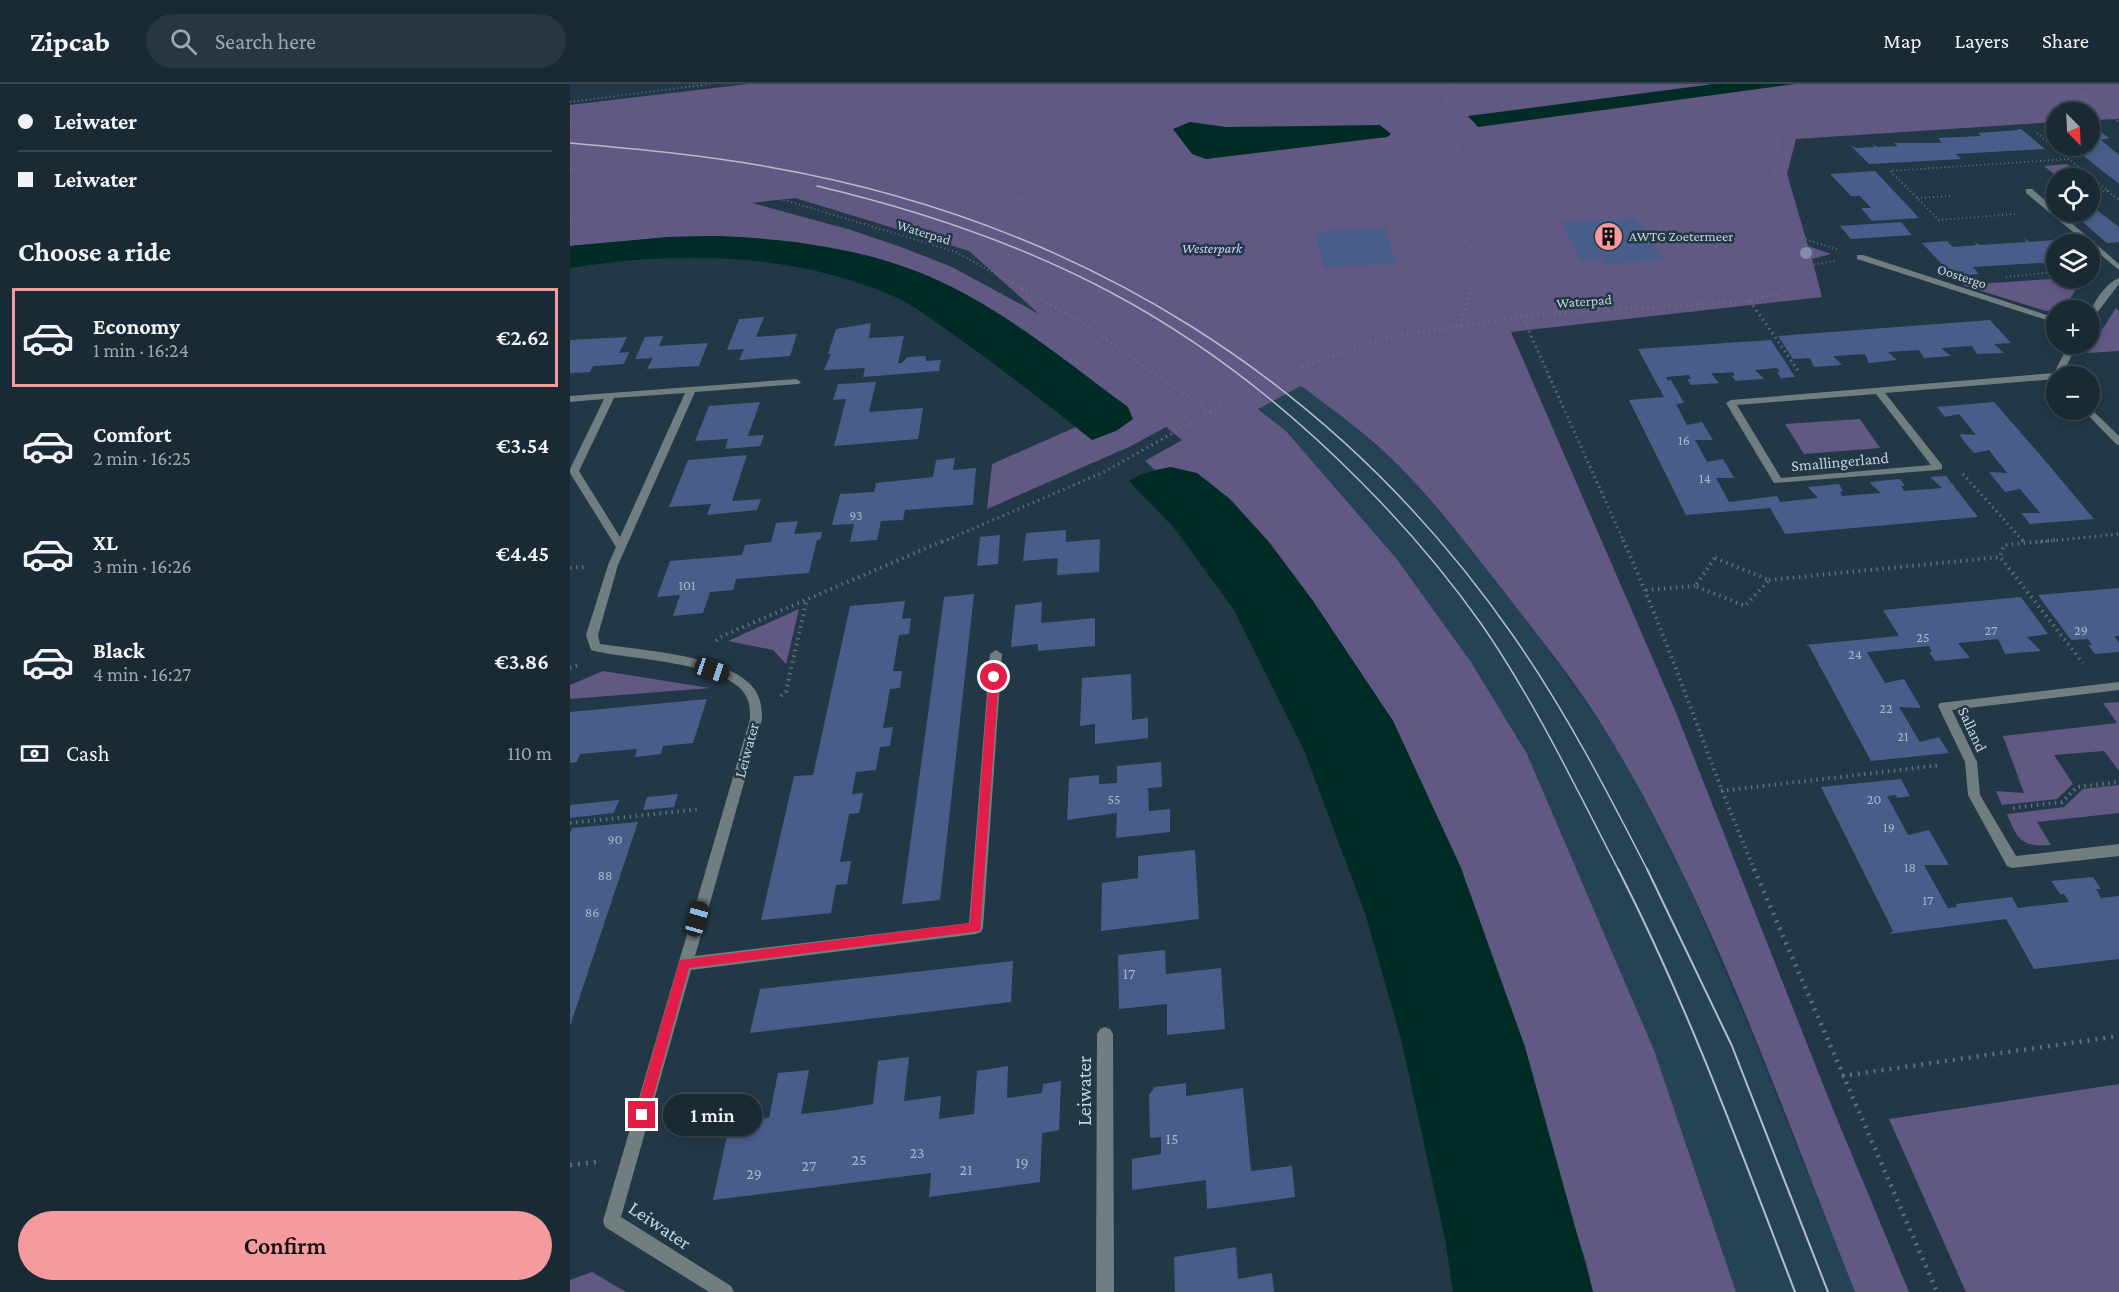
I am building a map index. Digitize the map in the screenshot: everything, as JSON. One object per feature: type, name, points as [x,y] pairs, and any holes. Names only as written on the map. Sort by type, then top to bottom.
[{"type":"street","points":[[2029,191],[2046,206]]},
{"type":"street","points":[[2064,222],[2119,268]]},
{"type":"street","name":"Oostergo","points":[[1860,257],[2046,318]]},
{"type":"street","points":[[2100,302],[2113,284],[2119,280]]},
{"type":"street","name":"Smallingerland","points":[[1938,467],[1778,481],[1731,403],[2046,377]]},
{"type":"street","points":[[570,399],[796,382]]},
{"type":"street","name":"Leiwater","points":[[691,390],[621,547],[592,635],[595,647],[692,664],[732,677],[746,686],[756,702],[756,719],[611,1221],[725,1292]]},
{"type":"street","points":[[1878,390],[1938,467]]},
{"type":"street","points":[[610,397],[574,471],[621,547]]},
{"type":"street","points":[[2098,420],[2119,442]]},
{"type":"street","points":[[684,964],[976,928],[996,654]]},
{"type":"street","name":"Salland","points":[[2119,686],[1944,706],[1971,762],[1974,795],[2012,862],[2119,850]]},
{"type":"street","name":"Leiwater","points":[[1105,1034],[1105,1292]]},
{"type":"path","points":[[570,102],[710,84]]},
{"type":"path","points":[[1450,84],[1446,100],[1445,123],[1458,150]]},
{"type":"path","points":[[1446,100],[1514,101],[1555,84]]},
{"type":"path","points":[[1794,235],[1774,175],[1778,132],[1805,118],[2119,92]]},
{"type":"path","points":[[2081,95],[2119,122]]},
{"type":"path","points":[[570,127],[786,147],[926,172],[1020,200],[1079,205],[1239,193],[1282,175],[1343,160],[1416,150],[1458,150]]},
{"type":"path","points":[[1450,131],[1532,160],[1658,192],[1860,257]]},
{"type":"path","points":[[2037,133],[2119,200]]},
{"type":"path","points":[[1458,150],[1433,170],[1425,186],[1428,204],[1466,242],[1475,262],[1460,326]]},
{"type":"path","points":[[2046,211],[1939,220],[1890,171],[2069,159]]},
{"type":"path","name":"Waterpad","points":[[570,169],[619,172],[788,201],[956,252],[1081,322],[1210,412]]},
{"type":"path","points":[[2100,191],[2108,191]]},
{"type":"path","points":[[570,219],[599,216],[680,218],[753,196]]},
{"type":"path","points":[[1917,198],[1952,196]]},
{"type":"path","name":"Waterpad","points":[[1302,367],[1362,345],[1407,334],[1522,316],[1750,301],[1781,292],[1801,267],[1860,257]]},
{"type":"path","points":[[1750,301],[1816,395]]},
{"type":"path","points":[[1522,316],[1646,590],[1721,791],[1937,1292]]},
{"type":"path","points":[[692,664],[722,636],[1104,472],[1229,400]]},
{"type":"path","points":[[1938,467],[1965,474],[2024,543]]},
{"type":"path","points":[[2000,557],[2004,545],[2119,534]]},
{"type":"path","points":[[1695,586],[1715,558],[1769,580],[2000,557]]},
{"type":"path","points":[[2000,557],[2102,688]]},
{"type":"path","points":[[1646,590],[1695,586],[1745,606],[1769,580]]},
{"type":"path","points":[[756,719],[786,692],[807,599]]},
{"type":"path","points":[[1721,791],[1971,762]]},
{"type":"path","points":[[1984,811],[2062,802],[2077,787],[2119,782]]},
{"type":"path","points":[[570,823],[730,806]]},
{"type":"path","points":[[1842,1076],[2119,1036]]},
{"type":"shaded area","points":[[1714,84],[1795,84],[1478,127],[1468,116]]},
{"type":"shaded area","points":[[1190,122],[1226,127],[1380,125],[1391,134],[1387,137],[1206,159],[1192,154],[1173,129]]},
{"type":"shaded area","points":[[570,138],[711,152],[852,175],[970,209],[1066,244],[1198,315],[1336,411],[1401,467],[1463,539],[1542,641],[1610,736],[1678,861],[1753,1037],[1855,1292],[1736,1292],[1654,1050],[1527,754],[1471,662],[1396,558],[1286,431],[1217,373],[1158,333],[1026,261],[937,227],[820,192],[688,167],[570,155]]},
{"type":"shaded area","points":[[716,236],[781,240],[845,250],[908,268],[938,280],[988,307],[1029,334],[1128,407],[1133,419],[1116,431],[1092,440],[934,321],[893,296],[854,281],[774,263],[733,259],[651,259],[570,268],[570,246],[669,237]]},
{"type":"shaded area","points":[[1171,467],[1197,473],[1230,499],[1269,542],[1313,601],[1393,721],[1461,868],[1525,1047],[1593,1292],[1453,1292],[1445,1239],[1401,1039],[1365,913],[1304,750],[1234,610],[1175,529],[1129,481],[1141,474]]},
{"type":"green space","name":"Westerpark","points":[[748,84],[2119,84],[2119,119],[2100,120],[2100,102],[2046,102],[2046,123],[1796,139],[1787,174],[1808,246],[1831,254],[1812,259],[1822,297],[1511,332],[1675,710],[1830,1102],[1909,1292],[1855,1292],[1772,1080],[1713,939],[1647,803],[1598,719],[1558,662],[1441,512],[1401,468],[1340,415],[1301,386],[1258,409],[1286,431],[1396,558],[1471,662],[1527,754],[1654,1050],[1736,1292],[1593,1292],[1586,1262],[1461,868],[1393,721],[1313,601],[1171,467],[1155,470],[1145,461],[1182,440],[1166,427],[1129,447],[987,509],[992,464],[1076,427],[1092,440],[869,256],[796,242],[716,236],[669,237],[570,246],[570,105]],"holes":[[[795,198],[969,251],[1039,314],[952,267],[901,247],[851,230],[752,203]]]},
{"type":"green space","points":[[2067,164],[2072,168],[2046,168],[2044,166]]},
{"type":"green space","points":[[2046,279],[2046,288],[2077,288],[2069,300],[2046,300],[2046,311],[1962,285]]},
{"type":"green space","points":[[2116,308],[2119,311],[2119,351],[2100,352],[2100,333]]},
{"type":"green space","points":[[1860,419],[1880,448],[1804,454],[1785,424]]},
{"type":"green space","points":[[799,609],[786,664],[773,650],[728,641]]},
{"type":"green space","points":[[603,671],[710,688],[570,699],[570,685]]},
{"type":"green space","points":[[2119,702],[2119,771],[2104,751],[2054,755],[2073,784],[2057,799],[2002,805],[1996,791],[2024,793],[2003,736],[2117,723],[2103,703]]},
{"type":"green space","points":[[2119,785],[2119,813],[2037,822],[2051,845],[2033,845],[2022,840],[2014,830],[2007,814],[2064,807],[2083,789]]},
{"type":"green space","points":[[2119,1084],[2119,1292],[1966,1292],[1889,1119]]},
{"type":"green space","points":[[592,1272],[626,1292],[570,1292],[570,1280]]},
{"type":"building","points":[[2017,129],[2021,129],[2045,149],[1956,154],[1961,159],[1869,164],[1850,145],[1856,148],[1875,147],[1872,144],[1878,147],[1898,146],[1894,143],[1942,143],[1938,138],[1981,136],[1978,133],[2019,130]]},
{"type":"building","points":[[2100,131],[2109,138],[2101,140],[2119,155],[2119,184],[2084,156],[2100,156]]},
{"type":"building","points":[[1875,171],[1919,218],[1872,221],[1861,208],[1871,208],[1860,196],[1851,196],[1830,174]]},
{"type":"building","points":[[2100,213],[2119,227],[2119,242],[2107,243],[2100,237],[2100,234],[2097,234],[2083,222],[2100,222]]},
{"type":"building","name":"AWTG Zoetermeer","points":[[1636,218],[1663,260],[1604,264],[1601,259],[1580,260],[1561,222]]},
{"type":"building","points":[[1901,222],[1912,235],[1851,239],[1840,226]]},
{"type":"building","points":[[1385,227],[1396,263],[1324,268],[1315,232]]},
{"type":"building","points":[[2023,238],[2030,242],[2046,241],[2046,263],[1973,267],[1979,274],[1953,276],[1922,243],[1947,241],[1953,247],[1977,245],[1973,241],[1980,245],[2027,242]]},
{"type":"building","points":[[764,317],[756,337],[797,334],[790,356],[739,360],[744,349],[727,350],[739,319]]},
{"type":"building","points":[[1990,320],[2011,343],[1994,344],[2004,353],[1977,354],[1972,346],[1941,348],[1951,356],[1924,358],[1919,350],[1888,352],[1897,360],[1869,363],[1865,354],[1833,356],[1842,365],[1814,367],[1810,358],[1793,359],[1778,336]]},
{"type":"building","points":[[871,323],[869,338],[904,336],[898,363],[902,363],[907,357],[923,356],[926,357],[926,361],[941,360],[939,371],[863,377],[865,368],[824,370],[831,354],[828,354],[836,329]]},
{"type":"building","points":[[663,336],[659,346],[708,343],[699,366],[647,369],[653,358],[635,359],[645,337]]},
{"type":"building","points":[[627,337],[619,353],[629,352],[624,364],[593,366],[590,372],[570,373],[570,340]]},
{"type":"building","points":[[1771,340],[1795,377],[1781,378],[1777,368],[1755,370],[1764,379],[1736,381],[1732,376],[1735,375],[1733,372],[1711,373],[1719,383],[1691,385],[1687,379],[1691,379],[1689,375],[1666,377],[1668,381],[1671,380],[1684,403],[1676,404],[1687,425],[1702,422],[1713,440],[1695,440],[1707,462],[1723,459],[1734,478],[1716,478],[1729,502],[1777,496],[1780,502],[1818,498],[1808,487],[1839,484],[1843,491],[1840,492],[1842,496],[1881,493],[1869,482],[1900,479],[1905,486],[1901,486],[1904,491],[1942,488],[1930,477],[1946,476],[1978,517],[1785,534],[1770,508],[1686,515],[1629,400],[1664,397],[1638,349]]},
{"type":"building","points":[[876,382],[869,412],[923,408],[918,439],[834,446],[846,399],[833,400],[838,384]]},
{"type":"building","points":[[760,402],[748,436],[764,435],[760,446],[725,449],[728,439],[695,441],[709,406]]},
{"type":"building","points":[[1994,402],[2094,519],[2030,524],[2021,513],[2040,513],[2020,489],[2005,492],[1989,472],[2007,473],[1989,450],[1974,453],[1966,444],[1959,434],[1976,435],[1959,414],[1945,417],[1937,407]]},
{"type":"building","points":[[747,455],[732,501],[761,499],[757,510],[707,515],[711,504],[669,507],[688,460]]},
{"type":"building","points":[[955,458],[953,470],[976,468],[973,505],[905,510],[903,520],[881,521],[877,540],[850,542],[854,524],[832,525],[840,494],[874,492],[876,483],[933,477],[936,460]]},
{"type":"building","points":[[798,521],[794,534],[822,532],[821,539],[817,540],[809,573],[736,579],[733,590],[710,592],[703,613],[673,616],[680,595],[657,597],[670,561],[742,555],[745,545],[771,542],[776,523]]},
{"type":"building","points":[[1066,530],[1066,542],[1100,539],[1099,572],[1057,575],[1058,558],[1023,561],[1026,533]]},
{"type":"building","points":[[1000,535],[998,564],[977,566],[980,537]]},
{"type":"building","points":[[2119,588],[2119,636],[2114,636],[2119,643],[2119,652],[2095,654],[2088,645],[2092,645],[2088,639],[2071,640],[2038,595]]},
{"type":"building","points":[[974,594],[940,900],[902,904],[944,597]]},
{"type":"building","points":[[2021,597],[2048,634],[2027,637],[2041,651],[2005,654],[1998,639],[1958,643],[1970,658],[1935,661],[1929,652],[1932,652],[1929,646],[1867,652],[1885,683],[1904,679],[1921,708],[1899,707],[1920,742],[1939,737],[1949,753],[1871,761],[1809,646],[1805,645],[1899,636],[1883,610]]},
{"type":"building","points":[[905,601],[902,619],[911,618],[909,634],[899,635],[893,671],[902,671],[900,688],[890,689],[883,728],[893,727],[890,746],[880,747],[876,770],[856,772],[852,794],[863,793],[859,813],[849,814],[840,862],[851,861],[847,884],[836,885],[831,913],[761,920],[794,776],[813,775],[850,606]]},
{"type":"building","points":[[1042,602],[1041,623],[1095,618],[1095,646],[1038,651],[1038,644],[1011,647],[1015,605]]},
{"type":"building","points":[[1131,674],[1132,720],[1148,718],[1148,738],[1095,744],[1095,724],[1080,726],[1082,678]]},
{"type":"building","points":[[707,699],[693,743],[663,746],[661,754],[635,757],[637,749],[580,754],[577,762],[570,763],[570,712]]},
{"type":"building","points":[[1161,762],[1162,787],[1148,788],[1149,811],[1170,809],[1170,832],[1116,838],[1117,813],[1067,820],[1069,778],[1099,775],[1099,784],[1117,783],[1117,766]]},
{"type":"building","points":[[1901,779],[1910,796],[1897,798],[1896,795],[1887,796],[1908,835],[1929,830],[1949,865],[1924,865],[1948,908],[1957,907],[1956,904],[2012,897],[2018,908],[2069,902],[2051,881],[2093,877],[2101,889],[2096,889],[2101,898],[2119,896],[2119,959],[2034,969],[2006,919],[1889,934],[1893,931],[1821,787]]},
{"type":"building","points":[[678,794],[674,807],[643,810],[647,797]]},
{"type":"building","points":[[619,800],[614,813],[570,818],[570,805]]},
{"type":"building","points":[[638,822],[570,1026],[570,833],[572,828]]},
{"type":"building","points":[[1195,850],[1199,919],[1101,931],[1102,883],[1138,878],[1138,856]]},
{"type":"building","points":[[1165,950],[1166,974],[1221,968],[1225,1029],[1167,1035],[1167,1004],[1119,1009],[1118,955]]},
{"type":"building","points":[[1013,961],[1011,1002],[750,1033],[760,989]]},
{"type":"building","points":[[909,1057],[904,1101],[941,1096],[939,1119],[974,1114],[977,1071],[1008,1066],[1007,1098],[1042,1093],[1043,1084],[1061,1081],[1059,1130],[1042,1133],[1040,1182],[929,1197],[931,1173],[713,1200],[730,1122],[769,1118],[778,1073],[809,1070],[801,1114],[836,1110],[873,1104],[878,1061]]},
{"type":"building","points":[[1186,1083],[1186,1096],[1243,1088],[1251,1171],[1292,1166],[1295,1197],[1207,1209],[1206,1180],[1132,1190],[1132,1159],[1161,1154],[1161,1137],[1150,1138],[1149,1095],[1155,1087]]},
{"type":"building","points":[[1236,1247],[1238,1279],[1272,1273],[1274,1292],[1175,1292],[1174,1257]]},
{"type":"tram line","points":[[570,143],[744,163],[882,192],[990,227],[1093,271],[1190,326],[1281,389],[1365,462],[1443,545],[1514,637],[1551,693],[1648,870]]},
{"type":"tram line","points":[[817,186],[897,207],[972,231],[1044,260],[1112,293],[1177,331],[1239,375],[1301,425],[1361,482],[1425,551],[1482,625],[1520,684],[1618,870]]},
{"type":"tram line","points":[[1618,870],[1690,1025],[1795,1292]]},
{"type":"tram line","points":[[1648,870],[1732,1046],[1828,1292]]},
{"type":"place","name":"AWTG Zoetermeer","points":[[1608,236]]},
{"type":"route","points":[[642,1115],[684,964],[976,928],[994,677]]}]
